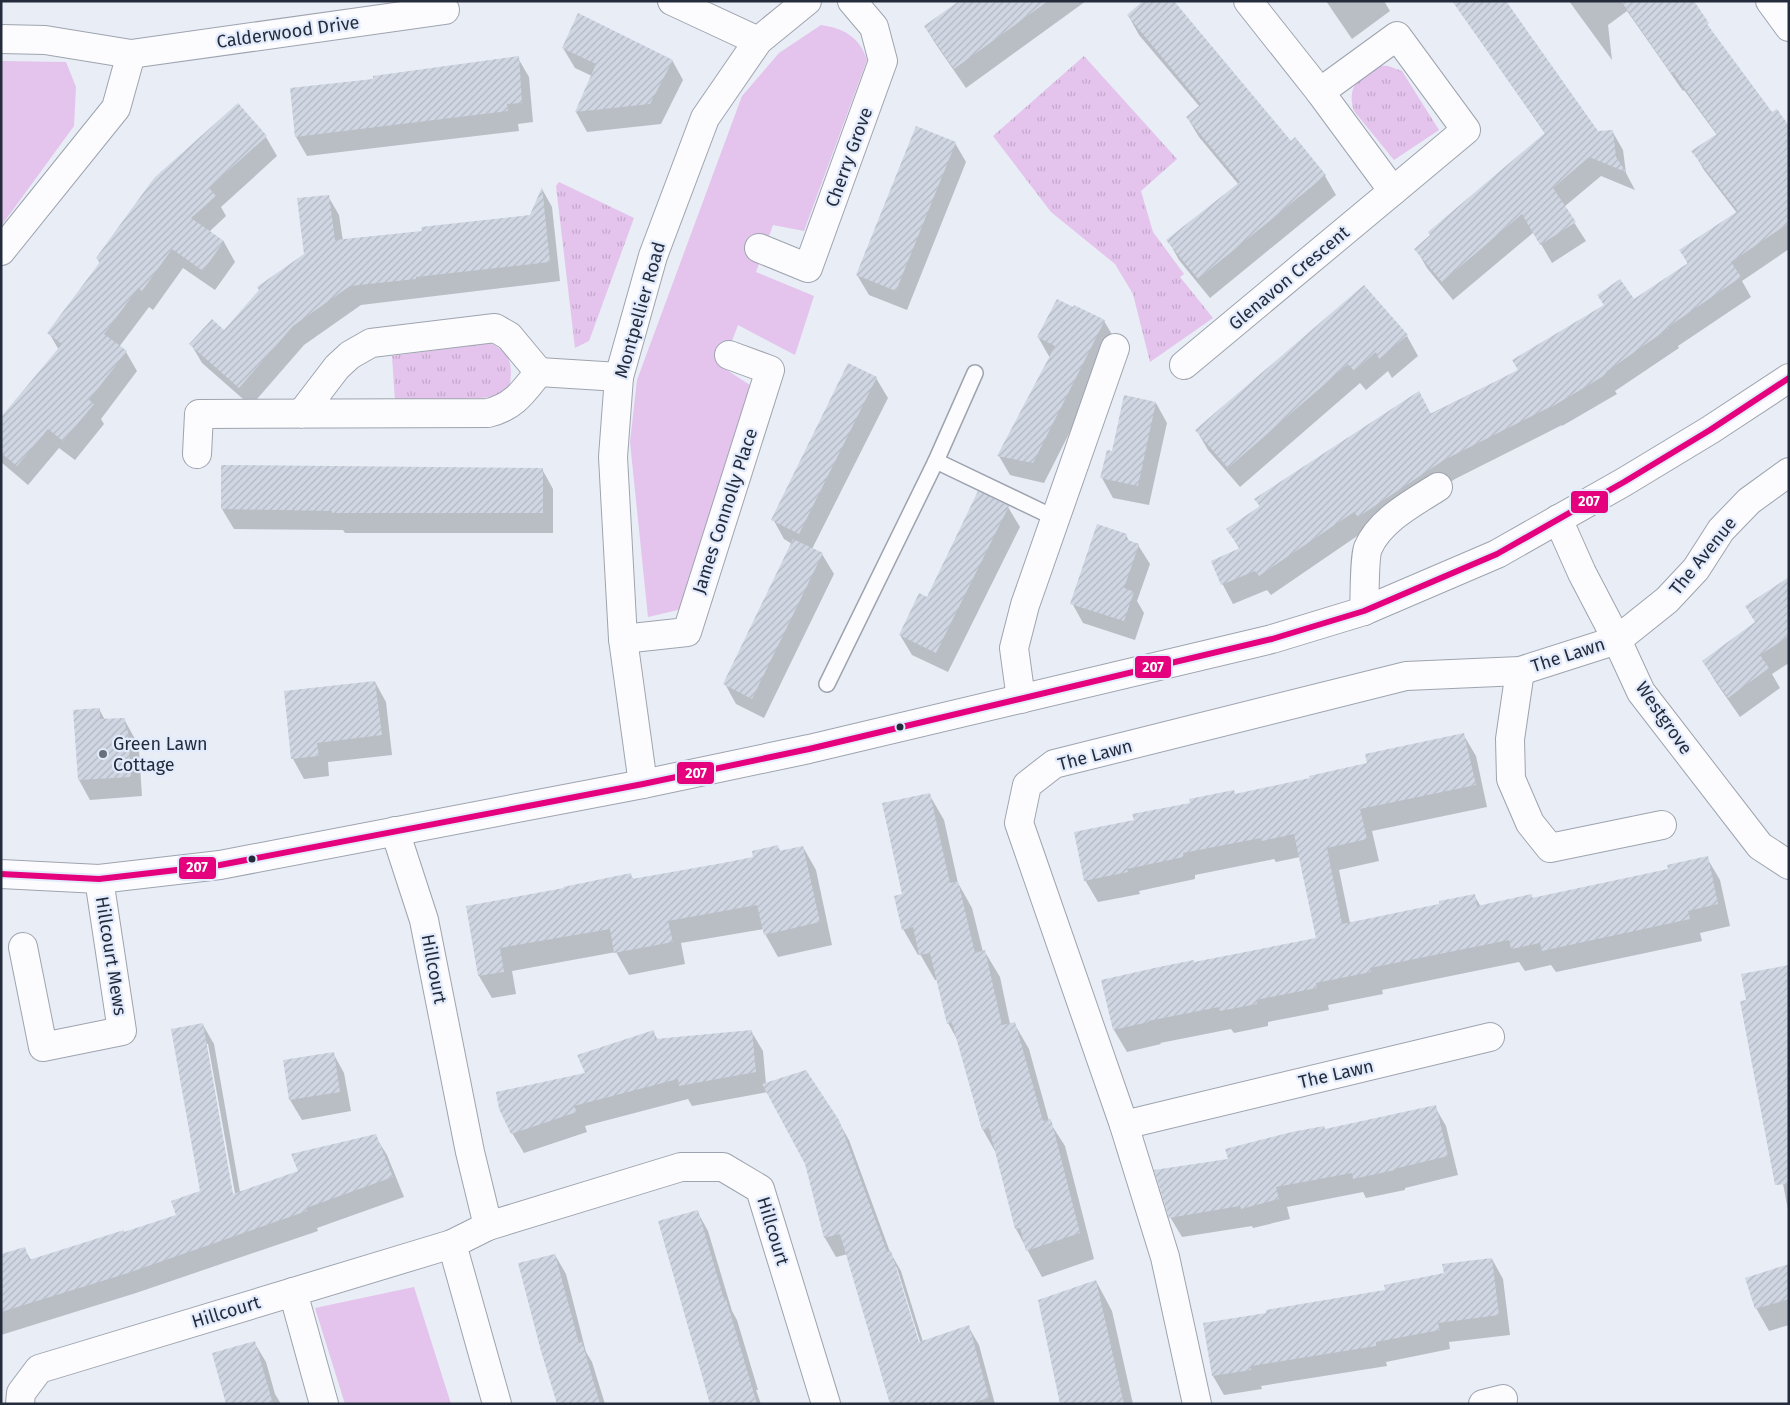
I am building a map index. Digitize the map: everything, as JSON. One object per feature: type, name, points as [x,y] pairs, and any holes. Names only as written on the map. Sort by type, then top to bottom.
[{"type":"street","points":[[672,1],[758,41]]},
{"type":"street","name":"Montpellier Road","points":[[643,784],[623,639],[613,457],[619,377],[653,256],[705,118],[758,41],[807,1]]},
{"type":"street","name":"Cherry Grove","points":[[758,248],[808,268],[883,61],[874,27],[852,1]]},
{"type":"street","points":[[1248,1],[1320,92],[1394,191]]},
{"type":"street","points":[[1770,1],[1789,26]]},
{"type":"street","name":"Calderwood Drive","points":[[1,39],[45,40],[131,54],[445,10]]},
{"type":"street","name":"Glenavon Crescent","points":[[1184,365],[1466,130],[1397,36],[1320,92]]},
{"type":"street","points":[[1,251],[116,108],[131,54]]},
{"type":"street","points":[[301,414],[337,367],[350,355],[371,343],[495,328],[509,336],[539,372],[619,377]]},
{"type":"street","points":[[1021,699],[1014,648],[1024,604],[1115,348]]},
{"type":"street","name":"James Connolly Place","points":[[623,639],[687,632],[770,370],[729,355]]},
{"type":"street","points":[[197,454],[199,414],[488,413],[502,410],[515,401],[539,372]]},
{"type":"street","points":[[1,874],[99,879],[220,865],[643,784],[809,749],[1272,639],[1364,611],[1497,554],[1679,449],[1789,378]]},
{"type":"street","name":"The Avenue","points":[[1617,640],[1667,600],[1696,569],[1722,530],[1750,501],[1789,472]]},
{"type":"street","points":[[1364,611],[1367,550],[1380,528],[1411,504],[1438,487]]},
{"type":"street","name":"Westgrove","points":[[1558,520],[1582,573],[1647,700],[1760,846],[1789,865]]},
{"type":"street","name":"The Lawn","points":[[1197,1404],[1165,1257],[1124,1125],[1019,823],[1027,785],[1054,764],[1406,676],[1520,671],[1617,640]]},
{"type":"street","name":"The Lawn","points":[[1520,671],[1510,739],[1511,779],[1530,823],[1550,848],[1662,825]]},
{"type":"street","name":"Hillcourt","points":[[395,832],[424,920],[470,1152],[488,1226]]},
{"type":"street","name":"Hillcourt Mews","points":[[24,947],[43,1047],[122,1031],[99,879]]},
{"type":"street","name":"The Lawn","points":[[1124,1125],[1490,1038]]},
{"type":"street","name":"Hillcourt","points":[[20,1404],[21,1393],[38,1369],[452,1244],[488,1226],[682,1167],[723,1167],[760,1189],[826,1404]]},
{"type":"street","points":[[452,1244],[497,1404]]},
{"type":"street","points":[[293,1292],[324,1404]]},
{"type":"lane","points":[[826,684],[936,461],[975,373]]},
{"type":"lane","points":[[936,461],[1055,518]]},
{"type":"green space","points":[[821,25],[836,28],[850,35],[860,45],[867,60],[804,231],[773,225],[756,272],[814,296],[795,355],[738,325],[722,367],[750,385],[682,609],[648,617],[630,442],[637,380],[742,96],[779,53]]},
{"type":"green space","points":[[1084,56],[1177,159],[1141,191],[1153,232],[1184,274],[1180,277],[1213,318],[1150,362],[1133,294],[1115,264],[1051,212],[993,136]]},
{"type":"green space","points":[[1,61],[66,62],[76,87],[74,126],[1,226]]},
{"type":"green space","points":[[1372,65],[1388,66],[1402,71],[1439,130],[1394,160],[1354,111],[1352,103],[1355,85]]},
{"type":"green space","points":[[559,182],[634,218],[589,341],[575,348],[556,186]]},
{"type":"green space","points":[[490,343],[503,351],[507,356],[511,367],[509,389],[496,396],[481,398],[395,401],[392,356]]},
{"type":"green space","points":[[414,1287],[451,1404],[345,1404],[315,1308]]},
{"type":"building","points":[[959,1],[1048,1],[954,69],[924,26]]},
{"type":"building","points":[[1143,1],[1174,1],[1291,141],[1295,137],[1326,175],[1198,279],[1166,240],[1240,182],[1186,117],[1201,104],[1127,15]]},
{"type":"building","points":[[1452,1],[1506,1],[1598,131],[1613,130],[1616,157],[1626,172],[1589,157],[1553,188],[1576,222],[1540,245],[1522,214],[1442,282],[1414,249],[1430,235],[1428,232],[1545,133]]},
{"type":"building","points":[[1621,1],[1694,1],[1709,23],[1707,24],[1772,112],[1777,109],[1789,126],[1789,223],[1731,262],[1741,277],[1668,327],[1606,372],[1607,374],[1550,408],[1444,460],[1358,517],[1354,512],[1259,576],[1255,571],[1221,585],[1211,561],[1240,548],[1226,529],[1260,506],[1254,499],[1419,391],[1431,414],[1518,370],[1512,360],[1604,305],[1597,295],[1620,279],[1634,299],[1688,263],[1679,250],[1738,211],[1691,151],[1717,134],[1673,72],[1671,73]]},
{"type":"building","points":[[578,13],[673,60],[650,104],[575,112],[596,64],[562,48]]},
{"type":"building","points":[[519,56],[522,103],[507,104],[508,111],[295,137],[290,88],[373,79],[373,76]]},
{"type":"building","points":[[238,103],[267,136],[209,188],[216,196],[191,218],[224,241],[203,271],[172,249],[142,291],[138,288],[104,334],[127,351],[89,400],[94,404],[63,441],[48,429],[17,466],[1,453],[1,417],[62,344],[47,333],[100,262],[96,258],[154,178]]},
{"type":"building","points":[[916,126],[956,142],[896,291],[856,275]]},
{"type":"building","points":[[542,187],[550,262],[350,286],[293,326],[239,388],[189,344],[212,319],[224,330],[259,290],[257,287],[304,254],[297,198],[329,195],[335,240],[422,231],[421,227],[530,215]]},
{"type":"building","points":[[1364,285],[1408,335],[1379,359],[1376,352],[1354,371],[1348,364],[1228,468],[1195,430]]},
{"type":"building","points":[[1057,299],[1105,320],[1033,463],[997,456],[1055,346],[1037,337]]},
{"type":"building","points":[[848,363],[877,377],[799,534],[771,520]]},
{"type":"building","points":[[1124,395],[1156,402],[1138,486],[1100,478],[1107,450],[1112,451]]},
{"type":"building","points":[[221,465],[543,468],[543,513],[332,513],[332,511],[221,509]]},
{"type":"building","points":[[978,491],[1009,506],[936,653],[899,635],[919,593],[927,597]]},
{"type":"building","points":[[1097,524],[1127,534],[1125,539],[1139,544],[1124,588],[1134,592],[1124,621],[1070,604]]},
{"type":"building","points":[[793,539],[823,553],[752,699],[723,684]]},
{"type":"building","points":[[1789,577],[1789,636],[1760,655],[1769,668],[1728,698],[1702,661],[1755,622],[1745,606]]},
{"type":"building","points":[[375,681],[382,735],[317,743],[319,756],[291,759],[284,691]]},
{"type":"building","name":"Green Lawn Cottage","points":[[100,708],[100,719],[125,718],[126,731],[128,730],[131,777],[78,780],[73,710]]},
{"type":"building","points":[[1464,733],[1476,785],[1360,809],[1367,839],[1327,848],[1342,924],[1439,904],[1439,901],[1475,894],[1477,906],[1532,894],[1532,898],[1668,869],[1667,865],[1708,856],[1718,904],[1688,911],[1690,919],[1542,951],[1540,943],[1511,949],[1509,940],[1370,968],[1371,972],[1316,983],[1317,988],[1256,1000],[1257,1004],[1220,1011],[1219,1007],[1113,1030],[1101,980],[1194,960],[1194,962],[1316,938],[1294,834],[1262,841],[1261,838],[1183,853],[1184,857],[1127,869],[1128,872],[1084,881],[1074,832],[1134,820],[1132,814],[1190,803],[1189,799],[1234,790],[1235,794],[1310,778],[1309,776],[1367,763],[1365,754]]},
{"type":"building","points":[[930,793],[950,883],[958,881],[975,953],[985,950],[1002,1025],[1015,1022],[1043,1121],[1051,1119],[1080,1233],[1026,1251],[1020,1228],[1015,1229],[989,1128],[982,1130],[952,1023],[947,1024],[930,953],[919,955],[913,927],[902,930],[894,896],[902,894],[882,803]]},
{"type":"building","points":[[778,845],[779,851],[803,846],[820,922],[764,935],[757,905],[668,921],[673,942],[614,953],[610,929],[500,948],[504,972],[478,976],[466,906],[564,888],[631,873],[632,879],[723,863],[753,857],[752,851]]},
{"type":"building","points":[[1789,965],[1789,1184],[1775,1185],[1740,1001],[1746,1000],[1741,974]]},
{"type":"building","points":[[203,1023],[233,1194],[298,1171],[291,1154],[376,1134],[393,1177],[306,1208],[307,1211],[125,1274],[1,1312],[1,1254],[25,1247],[29,1260],[124,1230],[124,1232],[176,1215],[171,1201],[200,1191],[171,1029]]},
{"type":"building","points":[[654,1030],[655,1039],[752,1030],[756,1072],[679,1086],[678,1079],[574,1106],[577,1112],[511,1134],[499,1109],[496,1092],[585,1073],[577,1055]]},
{"type":"building","points":[[334,1052],[340,1092],[289,1100],[283,1060]]},
{"type":"building","points":[[806,1070],[839,1120],[887,1252],[891,1251],[919,1342],[969,1325],[989,1398],[967,1404],[890,1404],[840,1234],[824,1238],[805,1164],[762,1084]]},
{"type":"building","points":[[1436,1105],[1448,1156],[1353,1179],[1352,1173],[1276,1187],[1279,1199],[1241,1209],[1240,1206],[1169,1218],[1154,1170],[1228,1159],[1225,1149],[1292,1132],[1324,1126],[1325,1129]]},
{"type":"building","points":[[698,1210],[757,1404],[710,1404],[658,1221]]},
{"type":"building","points":[[555,1254],[579,1343],[582,1342],[600,1404],[557,1404],[541,1351],[518,1263]]},
{"type":"building","points":[[1492,1258],[1499,1315],[1438,1323],[1440,1330],[1376,1342],[1376,1346],[1251,1366],[1251,1370],[1212,1376],[1203,1323],[1266,1313],[1266,1310],[1385,1290],[1384,1285],[1444,1273],[1442,1264]]},
{"type":"building","points":[[1789,1264],[1789,1299],[1755,1309],[1745,1278]]},
{"type":"building","points":[[1096,1280],[1124,1404],[1060,1404],[1038,1300]]},
{"type":"building","points":[[255,1341],[273,1404],[226,1404],[212,1353]]},
{"type":"transit line","name":"207","points":[[1,874],[99,879],[220,865],[643,784],[809,749],[1272,639],[1364,611],[1497,554],[1624,482],[1710,430],[1789,378]]},
{"type":"place","name":"Green Lawn Cottage","points":[[103,754]]}]
